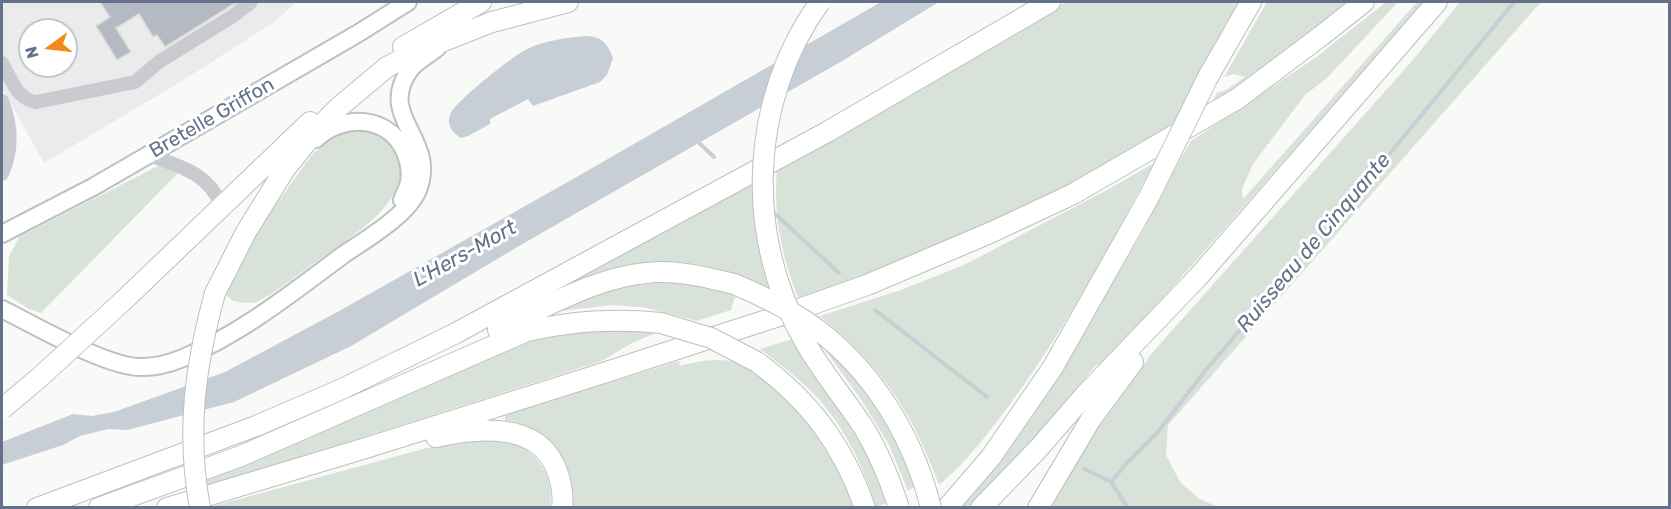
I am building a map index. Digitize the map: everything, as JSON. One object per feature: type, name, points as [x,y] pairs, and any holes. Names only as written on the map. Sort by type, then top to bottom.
[{"type":"highway","points":[[2,409],[123,301],[338,94],[384,58],[481,2]]},
{"type":"highway","points":[[215,293],[246,232],[285,169],[319,127],[339,107],[387,68],[416,52],[492,22],[568,2]]},
{"type":"highway","points":[[820,2],[790,54],[769,118],[762,176],[766,231],[776,275],[792,318],[815,359],[865,429],[885,469],[898,507]]},
{"type":"highway","points":[[37,507],[256,426],[342,389],[456,333],[827,132],[1050,2]]},
{"type":"highway","points":[[947,507],[991,457],[1053,367],[1149,197],[1208,77],[1251,2]]},
{"type":"highway","points":[[167,507],[194,504],[782,315],[867,285],[992,232],[1073,194],[1237,99],[1364,2]]},
{"type":"highway","points":[[981,507],[1198,277],[1437,2]]},
{"type":"highway","points":[[194,504],[195,392],[200,352],[221,270],[234,241],[308,123]]},
{"type":"highway","points":[[403,386],[432,361],[566,297],[607,281],[640,274],[674,273],[734,284],[765,298],[800,318],[841,351],[866,376],[888,406],[911,447],[930,507],[1018,418]]},
{"type":"highway","points":[[1038,507],[1105,397],[1191,295],[1198,277]]},
{"type":"highway","points":[[99,507],[241,456],[527,331],[566,322],[634,320],[662,323],[711,338],[757,362],[777,376],[814,414],[846,462],[865,507]]},
{"type":"highway","points":[[369,447],[480,430],[516,434],[535,444],[553,462],[562,484],[562,507]]},
{"type":"main road","name":"Bretelle Griffon","points":[[5,230],[41,216],[149,155],[408,2]]},
{"type":"main road","points":[[2,309],[108,360],[142,368],[182,359],[252,321],[378,230],[406,207],[417,192],[423,174],[422,156],[400,112],[399,99],[403,82],[410,69],[448,40]]},
{"type":"main road","points":[[285,169],[323,132],[336,125],[351,121],[372,122],[387,129],[400,142],[409,160],[409,182],[401,201],[378,230]]},
{"type":"street","points":[[2,63],[19,94],[27,100],[36,102],[135,82],[160,61],[233,16],[251,2]]},
{"type":"street","points":[[2,100],[10,127],[10,149],[2,174]]},
{"type":"street","points":[[149,155],[185,168],[201,177],[214,189],[222,206]]},
{"type":"shaded area","points":[[2,2],[297,2],[274,22],[182,81],[44,163],[2,88]]},
{"type":"shaded area","points":[[1065,2],[1239,2],[1171,132],[1100,172],[977,233],[800,302],[788,270],[780,237],[776,203],[777,168]]},
{"type":"shaded area","points":[[1267,2],[1355,2],[1210,106],[1217,93],[1228,89],[1245,77],[1234,74],[1224,77]]},
{"type":"shaded area","points":[[1386,2],[1398,2],[1327,78],[1305,95],[1253,164],[1242,189],[1244,198],[1417,2],[1424,2],[1141,323],[1102,365],[1096,365],[1078,388],[1085,386],[969,507],[959,508],[1022,431],[1066,363],[1146,226],[1160,194],[1191,141],[1315,58]]},
{"type":"shaded area","points":[[1460,2],[1541,2],[1168,425],[1166,455],[1180,482],[1200,499],[1218,507],[1050,508],[1080,453],[1152,353],[1412,61]]},
{"type":"shaded area","points":[[364,130],[377,134],[391,143],[399,161],[400,177],[395,192],[385,207],[357,233],[261,300],[253,303],[233,301],[227,296],[225,286],[259,228],[308,160],[325,141],[343,133]]},
{"type":"shaded area","points":[[1154,163],[1087,286],[1031,375],[977,446],[939,485],[918,434],[892,392],[861,353],[820,316],[901,290],[964,265]]},
{"type":"shaded area","points":[[160,165],[178,173],[41,313],[29,309],[7,295],[9,257],[19,237]]},
{"type":"shaded area","points":[[753,182],[755,231],[768,287],[721,270],[672,262],[638,264],[580,281],[576,276],[631,249]]},
{"type":"shaded area","points":[[671,278],[727,292],[735,297],[731,310],[697,321],[647,308],[612,305],[553,312],[618,285]]},
{"type":"shaded area","points":[[629,328],[658,332],[632,343],[602,361],[207,487],[206,480],[302,441],[514,346],[558,335]]},
{"type":"shaded area","points":[[792,339],[853,429],[874,470],[887,503],[876,507],[856,455],[826,408],[800,381],[760,349]]},
{"type":"shaded area","points":[[825,350],[842,364],[869,395],[880,412],[899,446],[916,485],[908,491],[889,445],[860,398]]},
{"type":"shaded area","points":[[709,360],[732,361],[752,369],[766,379],[793,405],[827,448],[841,472],[855,507],[570,507],[571,493],[516,425],[505,422],[505,415],[679,361],[680,366]]},
{"type":"shaded area","points":[[470,439],[504,440],[528,451],[536,458],[547,476],[550,486],[550,508],[210,507],[445,443]]},
{"type":"water","name":"L'Hers-Mort","points":[[881,2],[939,2],[842,61],[519,246],[351,346],[234,402],[127,430],[108,429],[80,436],[63,445],[2,465],[2,442],[73,414],[92,416],[114,412],[225,372],[341,310]]},
{"type":"water","points":[[586,36],[604,42],[613,58],[607,75],[600,82],[533,106],[528,99],[490,119],[490,124],[468,136],[461,138],[453,131],[449,119],[454,109],[472,90],[510,60],[541,43]]},
{"type":"building","points":[[100,2],[237,2],[165,47],[157,35],[153,37],[139,14],[116,28],[131,52],[117,60],[96,26],[110,17]]},
{"type":"waterway","name":"Ruisseau de Cinquante","points":[[1111,482],[1157,433],[1205,371],[1374,173],[1514,2]]},
{"type":"waterway","points":[[697,141],[714,157]]},
{"type":"waterway","points":[[771,210],[839,273]]},
{"type":"waterway","points":[[875,310],[987,397]]},
{"type":"waterway","name":"Ruisseau de Cinquante","points":[[1084,469],[1111,482],[1128,508]]}]
